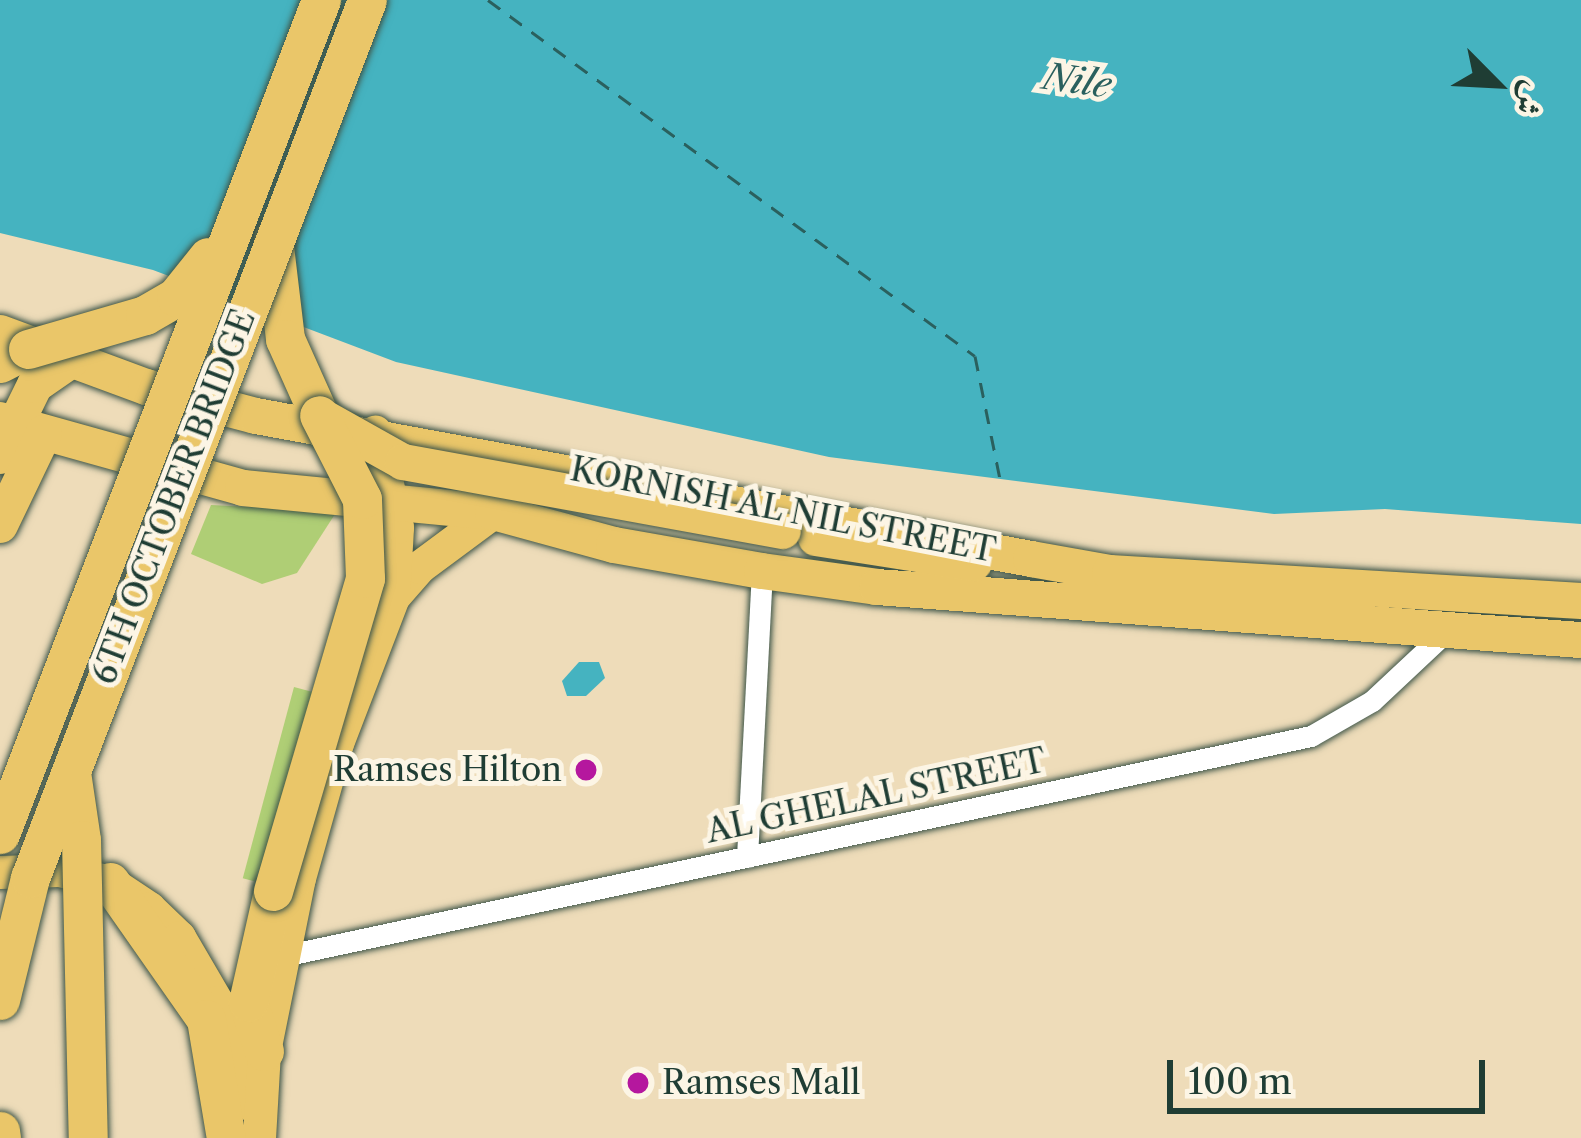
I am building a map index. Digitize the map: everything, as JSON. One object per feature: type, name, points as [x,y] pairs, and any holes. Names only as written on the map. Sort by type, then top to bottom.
[{"type":"highway","name":"6TH OCTOBER BRIDGE","points":[[1,827],[321,0]]},
{"type":"highway","name":"6TH OCTOBER BRIDGE","points":[[0,1000],[30,878],[272,236],[367,0]]},
{"type":"highway","points":[[7,349],[118,325],[176,297],[231,229]]},
{"type":"highway","points":[[264,1051],[248,1002],[273,891],[365,578],[362,499],[285,340],[272,236]]},
{"type":"highway","name":"KORNISH AL NIL STREET","points":[[7,349],[71,360],[256,416],[375,432],[1031,560],[1155,576],[1581,601]]},
{"type":"highway","points":[[0,525],[15,433],[35,385],[71,360]]},
{"type":"highway","points":[[319,415],[403,463],[783,531],[915,560],[1031,560]]},
{"type":"highway","name":"KORNISH AL NIL STREET","points":[[15,433],[244,488],[503,515],[614,545],[877,587],[1581,640]]},
{"type":"highway","points":[[503,515],[488,477],[492,465],[516,459]]},
{"type":"highway","points":[[71,771],[81,840],[88,1138]]},
{"type":"highway","points":[[110,882],[206,1019],[248,1134]]},
{"type":"main road","points":[[248,1134],[283,956],[338,743],[393,597],[399,552],[393,502],[375,432]]},
{"type":"main road","points":[[393,597],[419,567],[503,515]]},
{"type":"main road","points":[[0,872],[58,870],[110,882],[179,937],[217,1002],[248,1134]]},
{"type":"street","points":[[747,856],[762,571]]},
{"type":"street","name":"AL GHELAL STREET","points":[[283,956],[1311,736],[1372,701],[1448,630]]},
{"type":"green space","points":[[211,505],[337,511],[297,573],[262,584],[191,554]]},
{"type":"green space","points":[[294,687],[321,694],[270,886],[243,878]]},
{"type":"water","name":"Nile","points":[[0,0],[1581,0],[1581,524],[1385,509],[1274,514],[829,457],[396,362],[153,270],[0,233]]},
{"type":"water","points":[[579,662],[599,662],[605,678],[586,696],[567,696],[562,681]]},
{"type":"ferry route","points":[[488,0],[975,356],[1001,484]]},
{"type":"place","name":"Ramses Hilton","points":[[586,770]]},
{"type":"place","name":"Ramses Mall","points":[[638,1083]]}]
